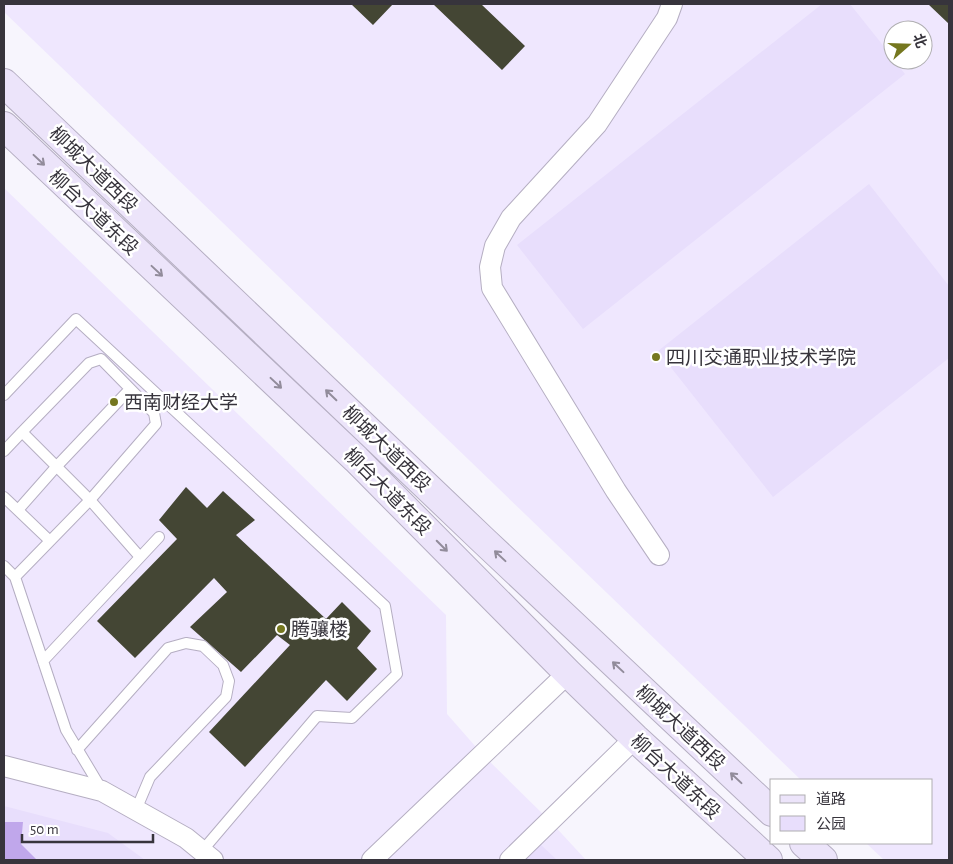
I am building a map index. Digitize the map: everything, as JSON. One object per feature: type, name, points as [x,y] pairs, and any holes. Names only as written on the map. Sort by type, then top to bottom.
[{"type":"main road","name":"柳城大道西段","points":[[4,83],[484,541],[770,810]]},
{"type":"main road","name":"柳台大道东段","points":[[4,126],[356,459],[635,738],[768,860]]},
{"type":"main road","points":[[805,844],[823,860]]},
{"type":"street","points":[[659,555],[616,491],[492,288],[490,267],[495,246],[511,218],[597,124],[667,18],[672,4]]},
{"type":"street","points":[[372,860],[568,673]]},
{"type":"street","points":[[510,860],[635,738]]},
{"type":"street","points":[[4,766],[102,791],[186,838],[207,856]]},
{"type":"lane","points":[[4,395],[76,319],[385,606],[397,674],[352,718],[317,716],[207,856]]},
{"type":"lane","points":[[4,451],[89,363],[101,359],[154,413],[156,424],[90,500],[15,576]]},
{"type":"lane","points":[[18,510],[130,389]]},
{"type":"lane","points":[[22,432],[90,500],[140,557]]},
{"type":"lane","points":[[4,497],[50,541]]},
{"type":"lane","points":[[43,661],[159,537]]},
{"type":"lane","points":[[4,566],[15,576],[66,730],[102,791]]},
{"type":"lane","points":[[78,750],[168,648],[186,643],[203,646],[222,665],[229,682],[226,697],[150,777],[136,810]]},
{"type":"shaded area","name":"四川交通职业技术学院","points":[[4,4],[949,4],[949,860],[884,860],[867,844],[933,844],[933,779],[800,779],[4,12]]},
{"type":"shaded area","name":"西南财经大学","points":[[4,188],[446,615],[447,714],[483,755],[550,821],[586,860],[4,860]]},
{"type":"shaded area","points":[[4,822],[23,822],[21,844],[37,860],[4,860]]},
{"type":"green space","points":[[822,4],[850,4],[883,45],[883,70],[902,70],[905,74],[583,329],[517,245]]},
{"type":"green space","points":[[869,184],[949,286],[949,358],[773,497],[658,351]]},
{"type":"green space","points":[[4,806],[108,833],[145,860],[4,860]]},
{"type":"green space","points":[[539,843],[557,860],[522,860]]},
{"type":"building","points":[[351,4],[393,4],[373,25]]},
{"type":"building","points":[[433,4],[481,4],[525,46],[502,70]]},
{"type":"building","points":[[928,4],[949,4],[949,24]]},
{"type":"building","name":"腾骧楼","points":[[186,487],[207,508],[223,491],[255,520],[236,535],[326,619],[342,602],[371,631],[357,648],[377,669],[347,701],[326,680],[245,767],[209,732],[290,645],[277,635],[241,672],[190,627],[227,592],[214,578],[135,658],[97,621],[177,539],[159,520]]},
{"type":"place","name":"四川交通职业技术学院","points":[[656,357]]},
{"type":"place","name":"西南财经大学","points":[[114,402]]},
{"type":"place","name":"腾骧楼","points":[[281,629]]}]
